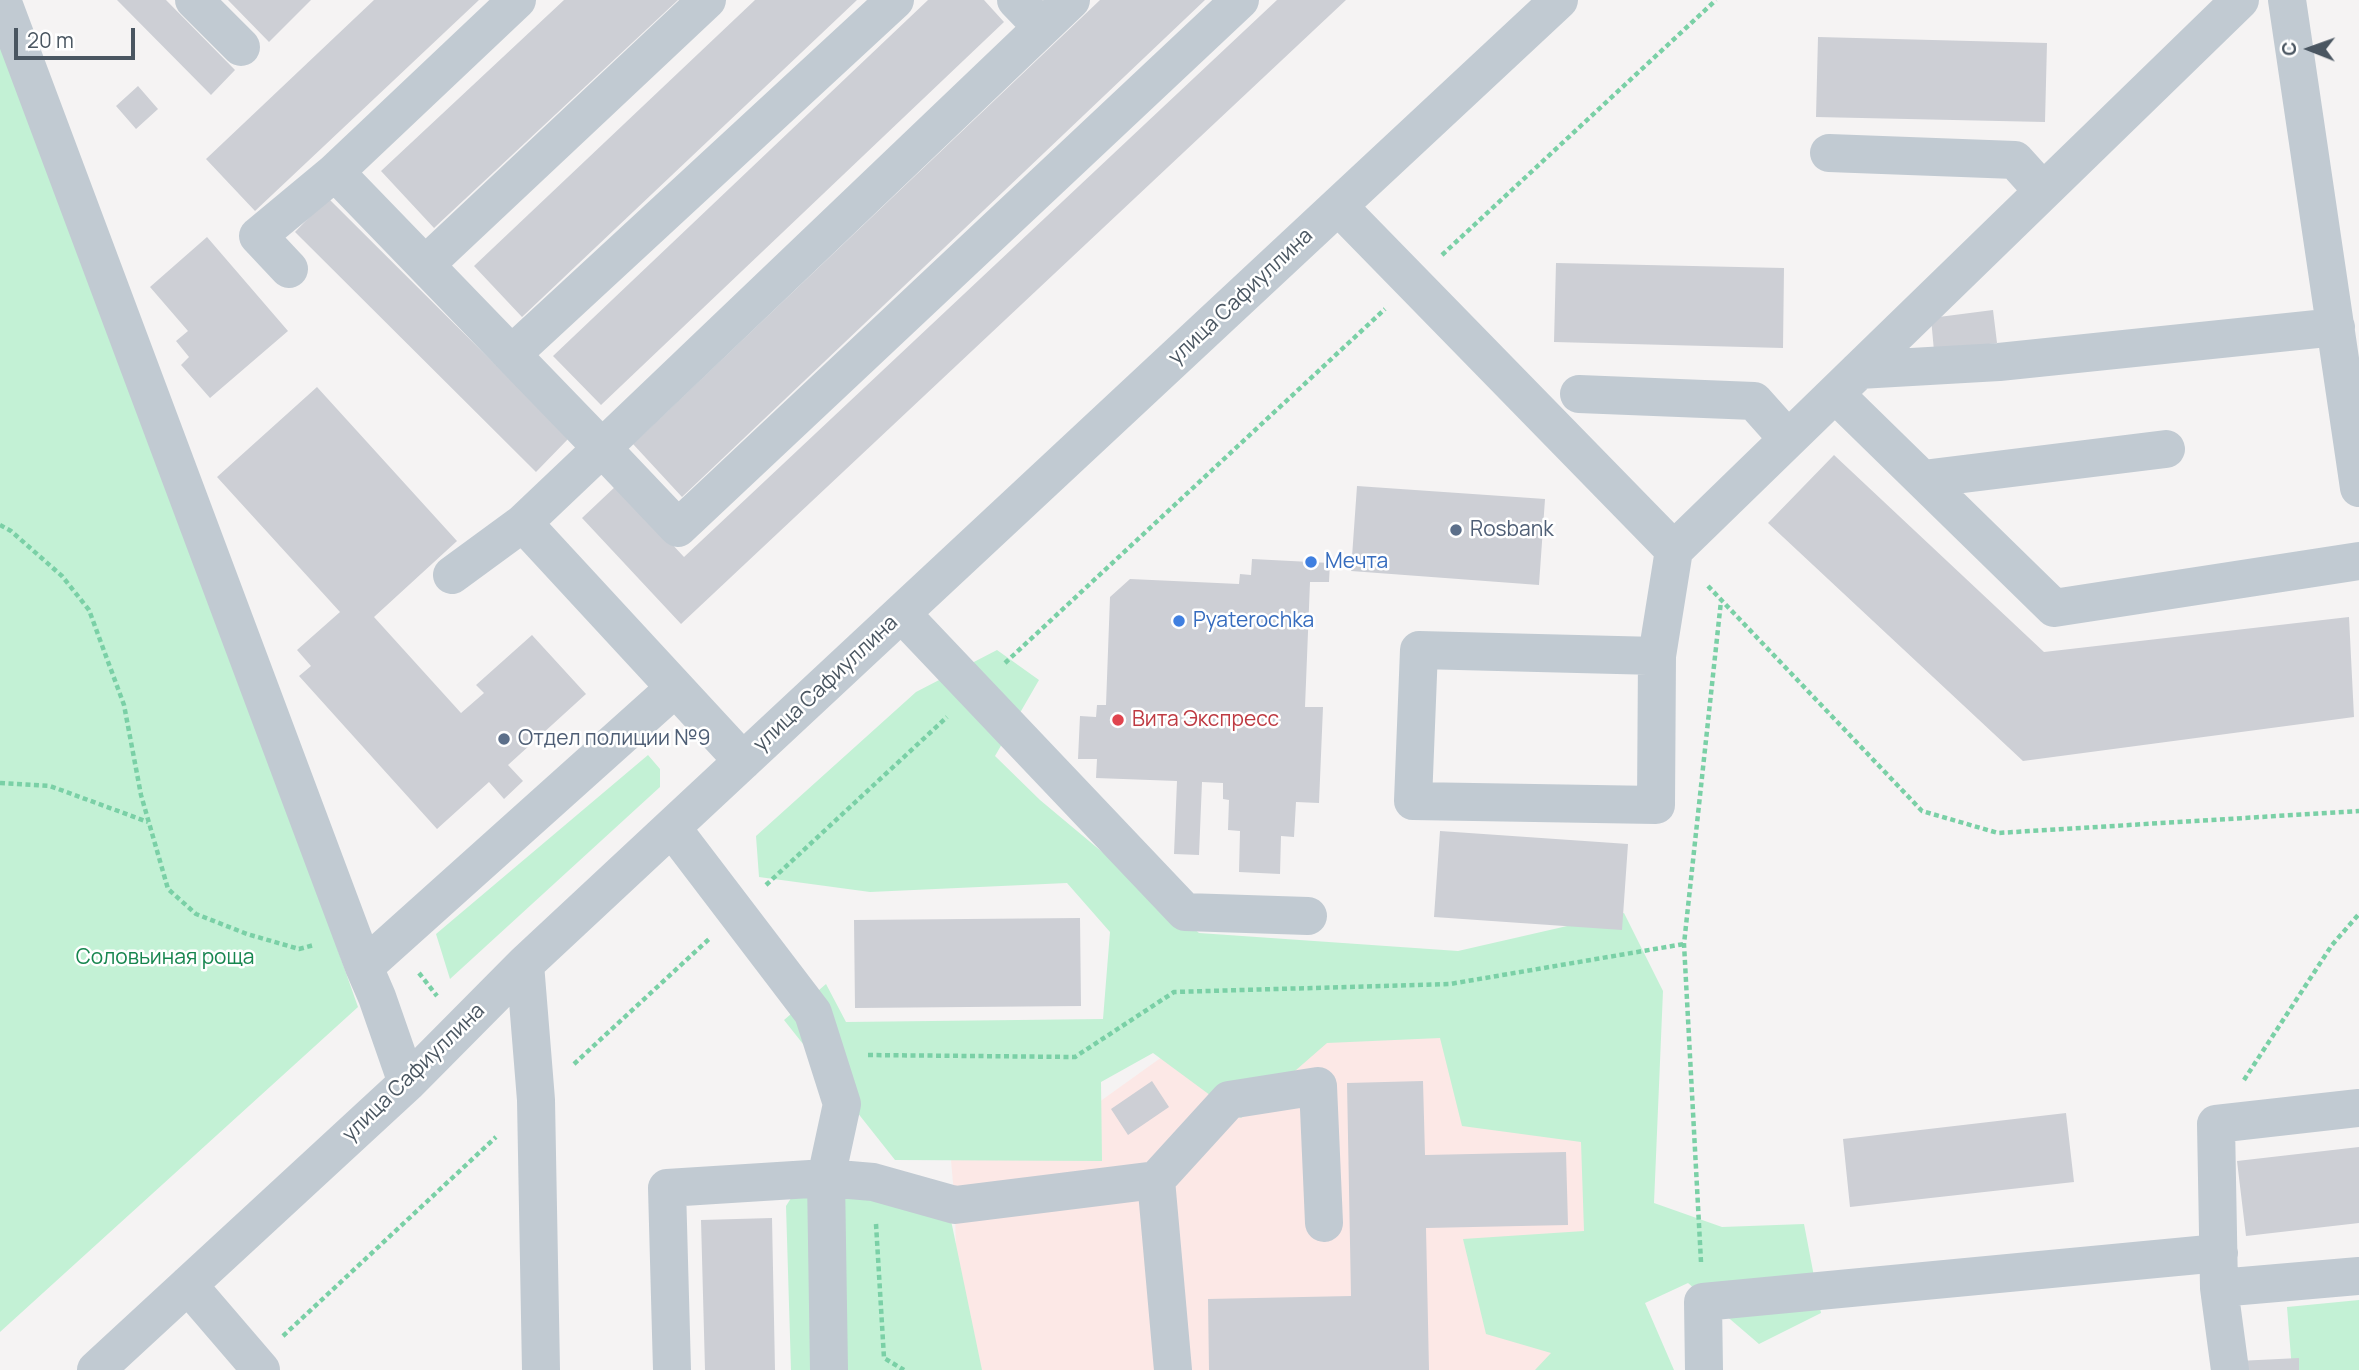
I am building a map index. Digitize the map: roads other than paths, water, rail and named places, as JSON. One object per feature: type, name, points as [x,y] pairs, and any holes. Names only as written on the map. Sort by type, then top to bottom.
[{"type":"street","points":[[2,0],[377,996],[407,1083]]},
{"type":"street","points":[[194,0],[241,47]]},
{"type":"street","points":[[289,269],[258,236],[335,172],[517,0]]},
{"type":"street","points":[[425,265],[707,0]]},
{"type":"street","points":[[512,354],[895,0]]},
{"type":"street","points":[[1016,0],[1042,27]]},
{"type":"street","points":[[452,575],[523,523],[1071,0]]},
{"type":"street","points":[[335,172],[678,528],[1240,0]]},
{"type":"street","name":"улица Сафиуллина","points":[[96,1370],[407,1083],[525,964],[1559,0]]},
{"type":"street","points":[[1657,656],[1419,650],[1413,801],[1656,805],[1657,656],[1674,550],[2240,0]]},
{"type":"street","points":[[2287,0],[2359,488]]},
{"type":"street","points":[[1829,153],[2015,160],[2043,191]]},
{"type":"street","points":[[1339,206],[1674,550]]},
{"type":"street","points":[[1847,382],[1999,362],[2336,327]]},
{"type":"street","points":[[1847,382],[1923,480],[2054,608],[2359,561]]},
{"type":"street","points":[[1579,394],[1754,401],[1788,439]]},
{"type":"street","points":[[1923,480],[2166,449]]},
{"type":"street","points":[[523,523],[743,761]]},
{"type":"street","points":[[901,614],[1185,912],[1308,916]]},
{"type":"street","points":[[358,951],[675,688]]},
{"type":"street","points":[[672,828],[813,1013],[842,1104],[826,1178],[829,1370]]},
{"type":"street","points":[[525,964],[536,1100],[541,1370]]},
{"type":"street","points":[[672,1370],[667,1188],[826,1178],[873,1182],[955,1205],[1156,1180],[1229,1100],[1318,1086],[1324,1223]]},
{"type":"street","points":[[2230,1370],[2219,1271],[2216,1124],[2359,1108]]},
{"type":"street","points":[[1156,1180],[1173,1370]]},
{"type":"street","points":[[1704,1370],[1703,1302],[2219,1271],[2359,1276]]},
{"type":"street","points":[[188,1285],[261,1370]]},
{"type":"place","name":"Rosbank","points":[[1456,530]]},
{"type":"place","name":"Мечта","points":[[1311,562]]},
{"type":"place","name":"Pyaterochka","points":[[1179,621]]},
{"type":"place","name":"Вита Экспресс","points":[[1118,720]]},
{"type":"place","name":"Отдел полиции №9","points":[[504,739]]},
{"type":"park label","name":"Соловьиная роща","points":[[165,958]]}]
